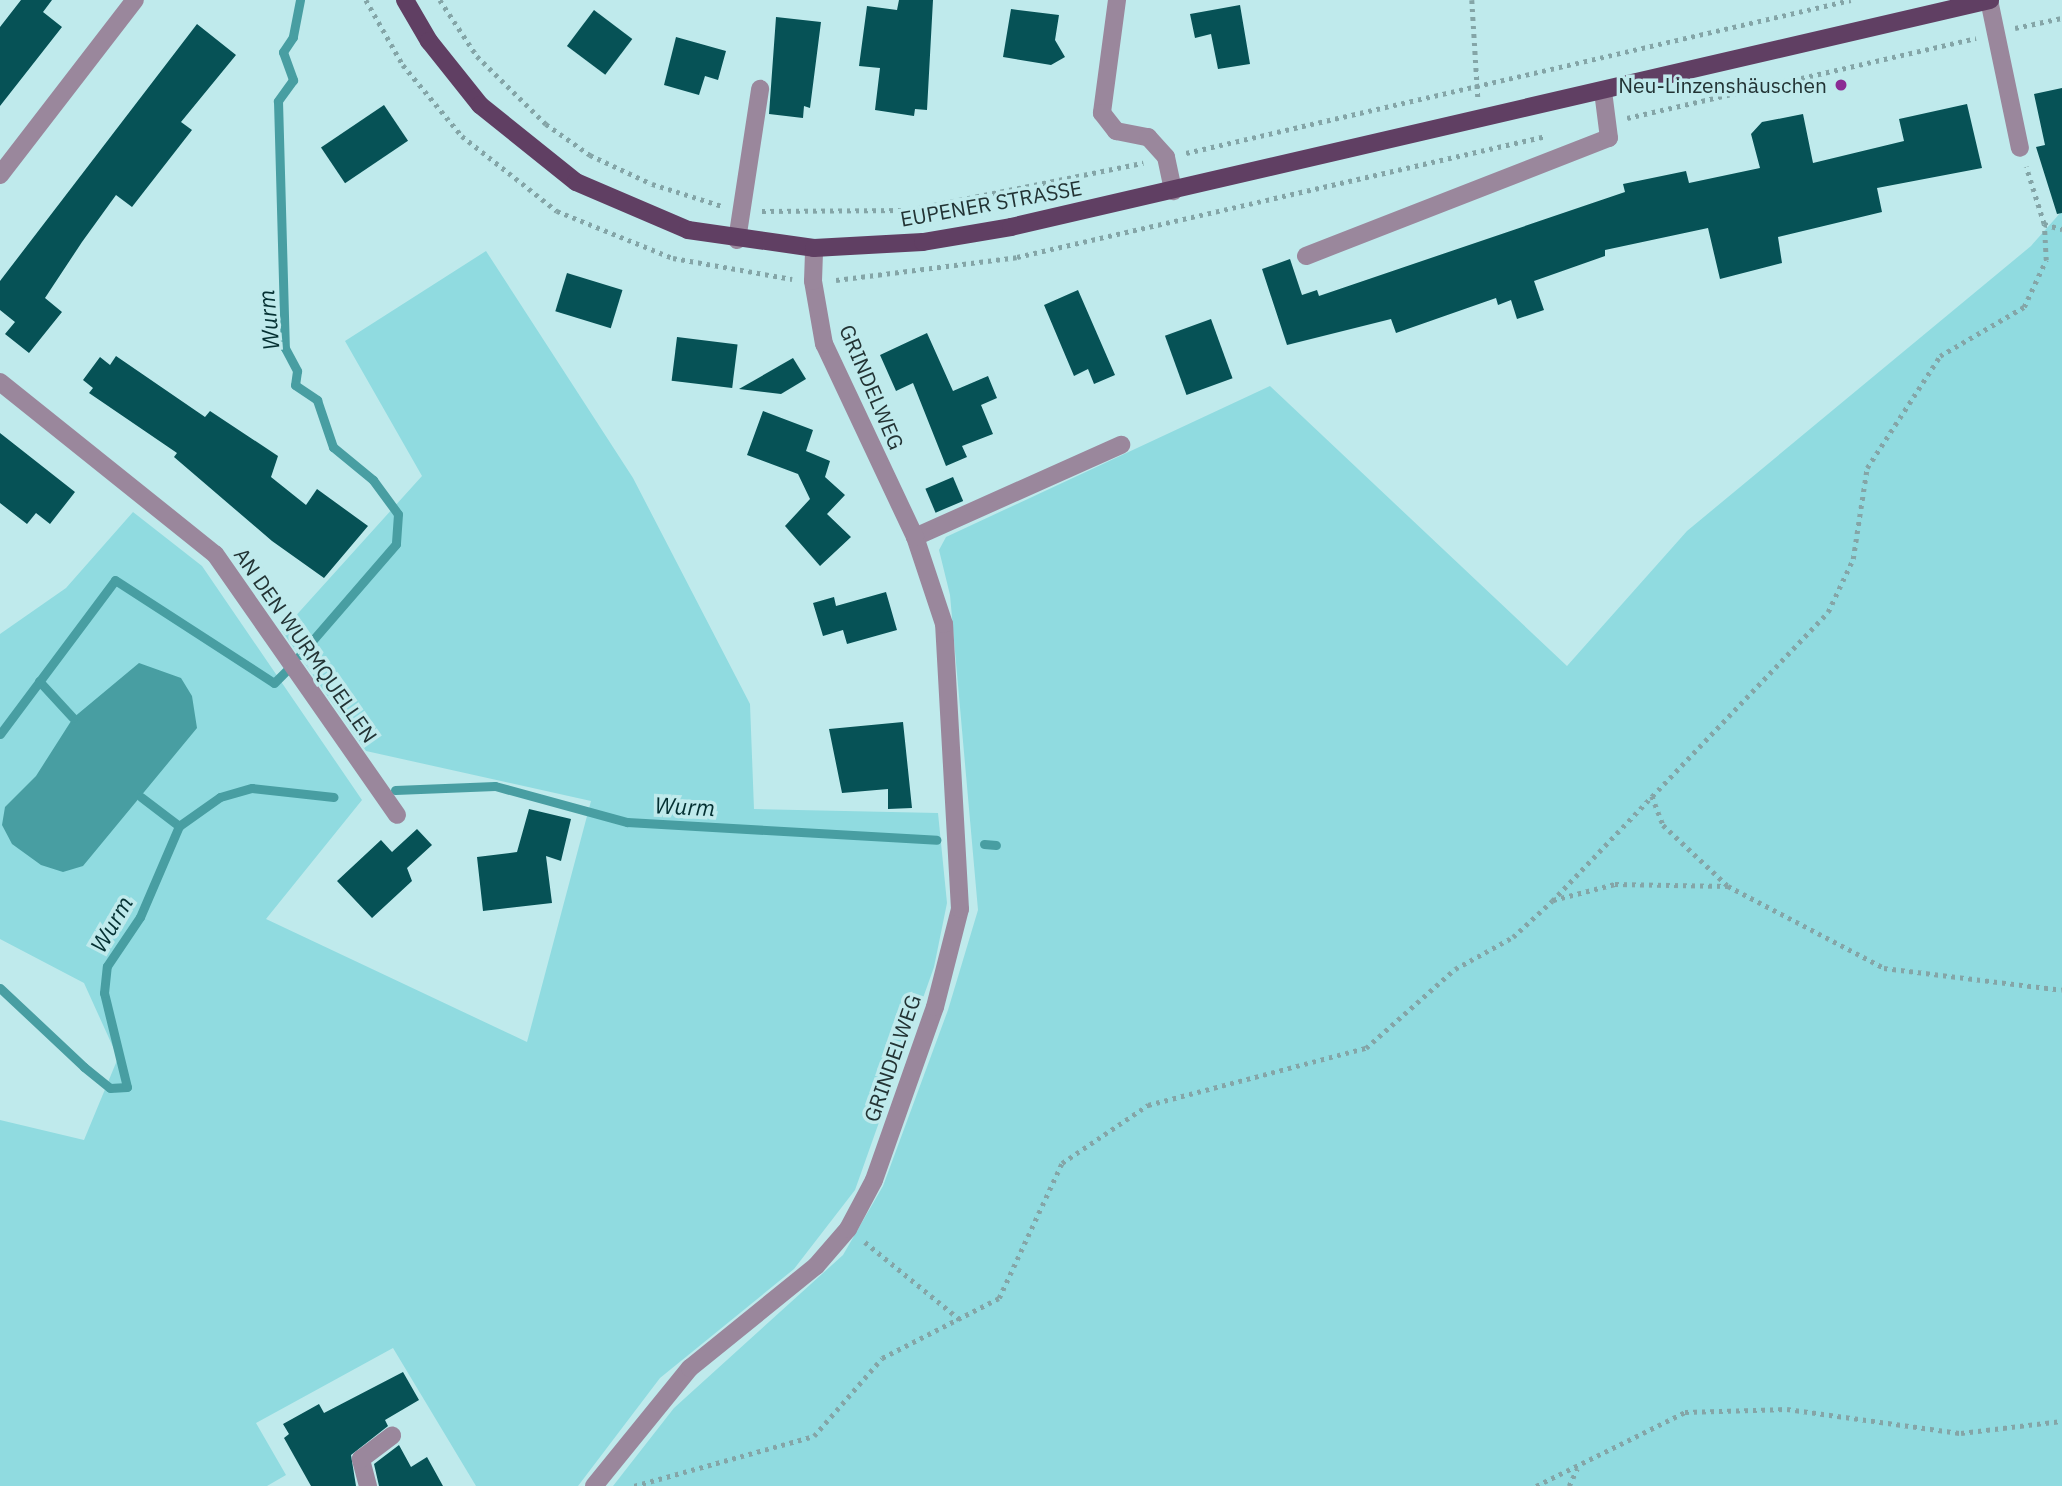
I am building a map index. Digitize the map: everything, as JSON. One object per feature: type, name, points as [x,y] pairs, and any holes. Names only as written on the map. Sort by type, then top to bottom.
[{"type":"main road","name":"EUPENER STRASSE","points":[[405,0],[429,41],[521,143],[576,182],[629,209],[737,240],[814,248],[923,242],[1173,191],[1990,0]]},
{"type":"street","points":[[0,175],[135,0]]},
{"type":"street","points":[[1117,0],[1102,113],[1116,131],[1148,137],[1166,157],[1173,191]]},
{"type":"street","points":[[1990,0],[1994,33],[2020,148]]},
{"type":"street","points":[[737,240],[760,89]]},
{"type":"street","points":[[1306,256],[1609,138],[1609,121],[1602,91]]},
{"type":"street","name":"GRINDELWEG","points":[[594,1486],[691,1368],[816,1266],[848,1229],[874,1180],[935,1007],[960,909],[944,624],[915,537],[824,344],[813,281],[814,248]]},
{"type":"street","name":"AN DEN WURMQUELLEN","points":[[0,382],[215,554],[397,815]]},
{"type":"street","points":[[915,537],[1121,444]]},
{"type":"street","points":[[368,1486],[361,1459],[392,1436]]},
{"type":"path","points":[[440,0],[505,85],[590,155],[652,184],[742,209],[822,215],[909,210],[1166,157],[1851,0]]},
{"type":"path","points":[[1472,0],[1476,86],[1483,118]]},
{"type":"path","points":[[1609,121],[1838,74],[2062,18]]},
{"type":"path","points":[[813,281],[937,272],[1017,257],[1560,132]]},
{"type":"path","points":[[634,1486],[814,1436],[882,1358],[962,1321],[999,1298],[1062,1163],[1147,1105],[1366,1048],[1455,969],[1513,937],[1552,901],[1828,612],[1853,559],[1867,468],[1940,356],[2024,307],[2046,260],[2044,224],[2020,148]]},
{"type":"path","points":[[2044,224],[2062,229]]},
{"type":"path","points":[[1652,796],[1663,825],[1728,886],[1884,968],[2062,990]]},
{"type":"path","points":[[1552,901],[1615,884],[1728,886]]},
{"type":"path","points":[[848,1229],[962,1321]]},
{"type":"path","points":[[1535,1486],[1577,1468],[1685,1412],[1787,1409],[1961,1433],[2062,1421]]},
{"type":"path","points":[[1569,1486],[1577,1468]]},
{"type":"shaded area","points":[[2062,211],[2062,1486],[613,1486],[674,1408],[843,1255],[883,1186],[948,1010],[978,910],[950,595],[939,550],[946,537],[1270,386],[1567,666],[1687,531],[2031,246]]},
{"type":"shaded area","points":[[486,251],[633,478],[750,704],[754,809],[938,813],[947,903],[934,967],[855,1190],[794,1269],[660,1378],[578,1486],[476,1486],[393,1348],[256,1423],[286,1475],[267,1486],[0,1486],[0,1120],[84,1140],[118,1058],[84,983],[0,939],[0,634],[66,588],[133,512],[202,566],[362,800],[266,919],[527,1042],[591,801],[366,751],[282,631],[422,476],[345,341]]},
{"type":"shaded area","points":[[139,663],[181,678],[192,696],[197,728],[83,866],[63,872],[41,865],[12,844],[2,825],[5,807],[36,776],[73,718]]},
{"type":"building","points":[[21,0],[52,0],[43,12],[62,27],[0,106],[0,27]]},
{"type":"building","points":[[899,0],[933,0],[927,110],[915,109],[914,116],[875,110],[880,68],[859,66],[867,6],[897,10]]},
{"type":"building","points":[[1240,5],[1250,64],[1218,69],[1211,34],[1195,38],[1190,14]]},
{"type":"building","points":[[1011,9],[1059,15],[1055,40],[1065,57],[1051,65],[1003,57]]},
{"type":"building","points":[[594,10],[632,39],[605,75],[567,46]]},
{"type":"building","points":[[776,17],[821,22],[810,108],[804,106],[803,118],[769,114]]},
{"type":"building","points":[[197,24],[236,55],[181,122],[192,130],[132,207],[116,195],[82,242],[45,298],[62,312],[29,353],[5,334],[15,322],[0,310],[0,281]]},
{"type":"building","points":[[676,37],[726,51],[718,80],[705,76],[699,95],[664,85]]},
{"type":"building","points":[[2062,88],[2062,213],[2057,214],[2036,147],[2045,145],[2034,94]]},
{"type":"building","points":[[1967,104],[1982,168],[1877,188],[1882,212],[1778,237],[1782,263],[1720,279],[1708,228],[1605,250],[1605,256],[1534,281],[1544,310],[1517,319],[1511,300],[1498,305],[1496,298],[1396,333],[1391,319],[1287,345],[1262,269],[1290,259],[1302,295],[1317,290],[1319,296],[1625,192],[1623,184],[1686,171],[1689,183],[1760,168],[1751,134],[1762,122],[1803,114],[1813,163],[1904,141],[1899,119]]},
{"type":"building","points":[[384,105],[408,141],[345,183],[321,147]]},
{"type":"building","points":[[567,273],[622,290],[611,328],[555,311]]},
{"type":"building","points":[[1078,290],[1115,375],[1094,384],[1088,369],[1074,376],[1044,305]]},
{"type":"building","points":[[1211,319],[1233,378],[1187,395],[1165,336]]},
{"type":"building","points":[[927,333],[953,391],[988,376],[997,398],[981,405],[993,434],[962,446],[967,457],[946,466],[913,383],[896,391],[880,355]]},
{"type":"building","points":[[677,337],[738,344],[732,388],[672,381]]},
{"type":"building","points":[[116,356],[205,417],[210,411],[278,456],[271,477],[306,505],[317,489],[368,526],[324,578],[272,541],[174,457],[177,453],[89,393],[93,388],[83,380],[100,357],[110,365]]},
{"type":"building","points":[[793,358],[806,379],[781,394],[739,389]]},
{"type":"building","points":[[763,411],[813,430],[806,451],[830,461],[825,477],[845,495],[827,514],[851,537],[820,566],[785,526],[810,499],[798,474],[747,455]]},
{"type":"building","points":[[0,433],[75,492],[50,524],[36,513],[27,524],[0,503]]},
{"type":"building","points":[[953,477],[963,501],[936,513],[925,489]]},
{"type":"building","points":[[886,592],[897,630],[847,644],[843,630],[823,636],[813,603],[834,597],[836,606]]},
{"type":"building","points":[[903,722],[912,808],[888,809],[888,789],[842,793],[829,729]]},
{"type":"building","points":[[529,809],[571,819],[561,861],[546,856],[552,903],[483,911],[477,857],[517,852]]},
{"type":"building","points":[[417,829],[432,845],[407,868],[412,881],[372,918],[337,881],[381,840],[392,852]]},
{"type":"building","points":[[403,1372],[419,1400],[385,1420],[388,1426],[351,1455],[356,1486],[311,1486],[284,1438],[289,1434],[283,1424],[319,1404],[324,1413]]},
{"type":"building","points":[[399,1445],[411,1467],[427,1457],[443,1486],[379,1486],[374,1464]]},
{"type":"waterway","name":"Wurm","points":[[300,0],[293,37],[283,52],[293,80],[278,101],[285,348],[297,371],[295,385],[317,400],[333,447],[373,480],[398,514],[396,544],[300,655]]},
{"type":"waterway","name":"Wurm","points":[[0,734],[115,580],[274,683],[289,668]]},
{"type":"waterway","points":[[39,681],[73,718]]},
{"type":"waterway","name":"Wurm","points":[[395,790],[495,786],[627,822],[936,840]]},
{"type":"waterway","name":"Wurm","points":[[0,988],[110,1088],[127,1087],[104,993],[107,966],[140,917],[179,826],[220,797],[252,788],[334,797]]},
{"type":"waterway","points":[[141,797],[179,826]]},
{"type":"waterway","name":"Wurm","points":[[984,844],[996,845]]},
{"type":"place","name":"Neu-Linzenshäuschen","points":[[1841,85]]}]
